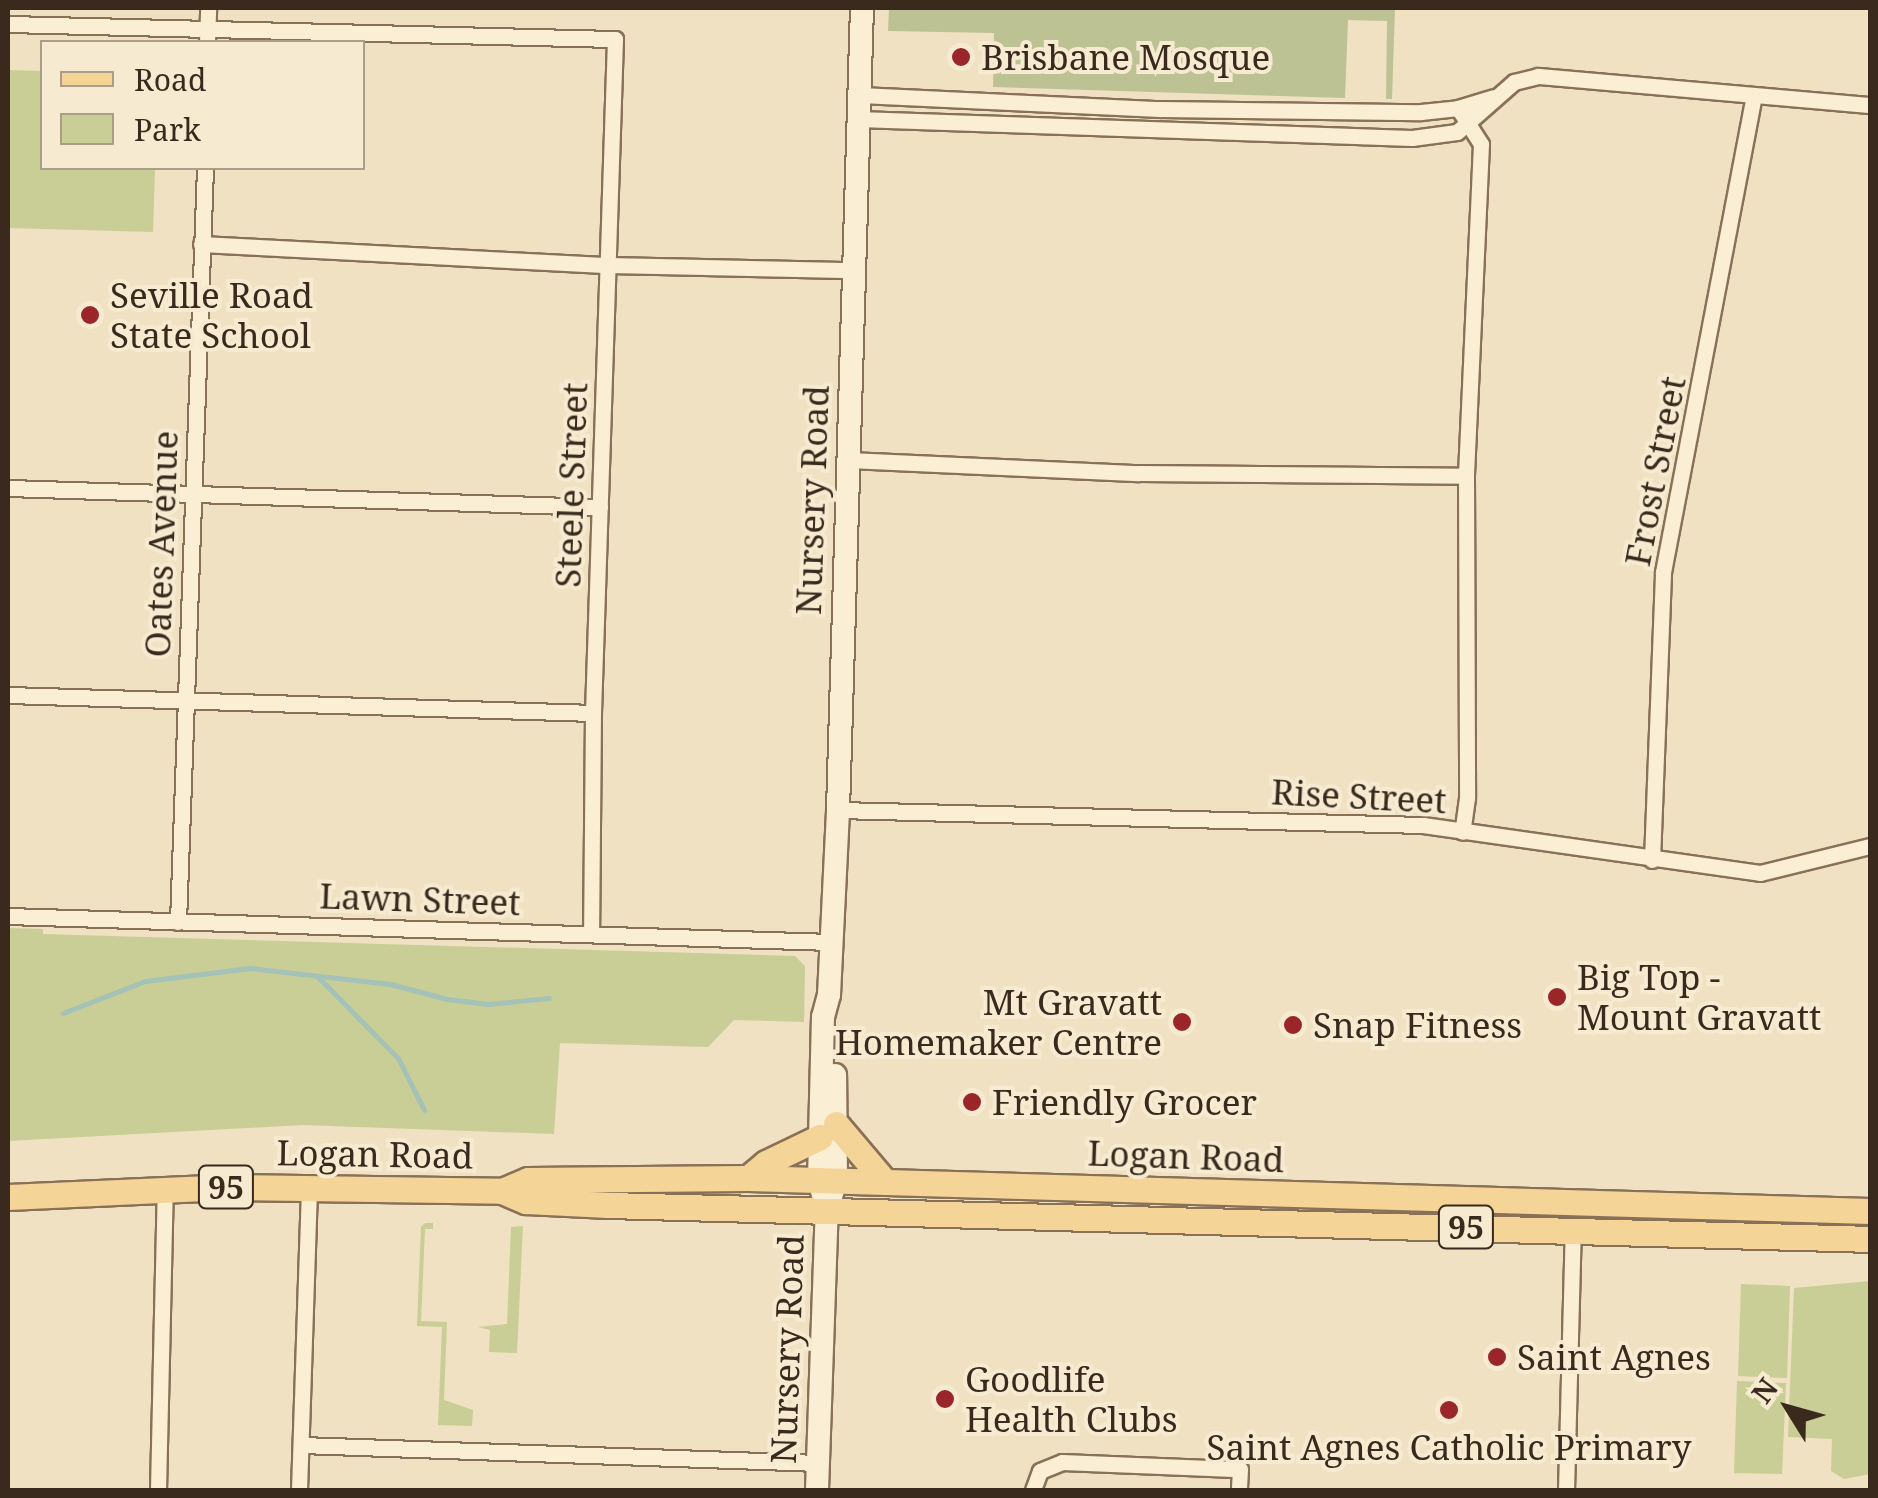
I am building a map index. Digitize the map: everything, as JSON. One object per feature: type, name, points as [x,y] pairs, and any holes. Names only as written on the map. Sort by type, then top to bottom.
[{"type":"main road","name":"Nursery Road","points":[[817,1490],[828,1130],[836,1017],[830,995],[862,8]]},
{"type":"main road","points":[[748,1178],[766,1163],[828,1130],[885,1182]]},
{"type":"main road","name":"Logan Road","points":[[502,1192],[528,1180],[748,1178],[1870,1211]]},
{"type":"main road","name":"Logan Road","points":[[8,1197],[309,1188],[502,1192],[526,1202],[1870,1239]]},
{"type":"street","points":[[8,24],[207,36],[208,8]]},
{"type":"street","name":"Steele Street","points":[[207,36],[615,39],[593,713],[591,934]]},
{"type":"street","points":[[858,120],[1412,138],[1457,132],[1514,82],[1538,76],[1870,104]]},
{"type":"street","points":[[860,96],[1160,109],[1421,112],[1458,108],[1497,95]]},
{"type":"street","name":"Frost Street","points":[[1652,860],[1663,572],[1754,96]]},
{"type":"street","points":[[1458,108],[1471,122],[1481,144],[1466,476],[1467,798],[1462,832]]},
{"type":"street","name":"Oates Avenue","points":[[178,922],[204,170]]},
{"type":"street","points":[[201,244],[608,265],[855,270]]},
{"type":"street","points":[[848,460],[1140,473],[1466,476]]},
{"type":"street","points":[[8,488],[600,507]]},
{"type":"street","points":[[8,696],[593,713]]},
{"type":"street","name":"Rise Street","points":[[838,810],[1423,825],[1760,873],[1870,846]]},
{"type":"street","name":"Lawn Street","points":[[8,916],[832,942]]},
{"type":"street","points":[[299,1490],[309,1188]]},
{"type":"street","points":[[158,1490],[165,1190]]},
{"type":"street","points":[[1566,1490],[1573,1231]]},
{"type":"street","points":[[301,1445],[818,1464]]},
{"type":"street","points":[[1033,1490],[1040,1470],[1062,1462],[1240,1469],[1240,1490]]},
{"type":"green space","points":[[889,8],[1395,8],[1392,99],[1386,99],[1387,21],[1348,20],[1345,98],[993,87],[994,33],[888,31]]},
{"type":"green space","points":[[8,70],[40,71],[40,170],[155,170],[153,232],[8,228]]},
{"type":"green space","points":[[8,928],[43,929],[43,934],[795,956],[805,966],[804,1022],[734,1020],[708,1047],[560,1043],[554,1134],[303,1125],[8,1141]]},
{"type":"green space","points":[[433,1223],[433,1229],[425,1229],[421,1321],[447,1322],[444,1400],[473,1410],[472,1426],[438,1425],[442,1327],[417,1326],[421,1227]]},
{"type":"green space","points":[[523,1226],[517,1353],[489,1352],[490,1330],[478,1327],[507,1324],[511,1227]]},
{"type":"green space","points":[[1870,1281],[1870,1474],[1844,1479],[1831,1471],[1832,1439],[1788,1437],[1794,1288]]},
{"type":"green space","points":[[1741,1284],[1790,1286],[1787,1378],[1738,1376]]},
{"type":"green space","points":[[1737,1381],[1786,1383],[1782,1474],[1734,1473]]},
{"type":"waterway","points":[[63,1013],[145,981],[250,968],[390,984],[447,999],[488,1004],[549,998]]},
{"type":"waterway","points":[[318,977],[398,1058],[424,1110]]},
{"type":"place","name":"Brisbane Mosque","points":[[961,57]]},
{"type":"place","name":"Seville Road State School","points":[[90,315]]},
{"type":"place","name":"Big Top - Mount Gravatt","points":[[1557,997]]},
{"type":"place","name":"Mt Gravatt Homemaker Centre","points":[[1182,1022]]},
{"type":"place","name":"Snap Fitness","points":[[1293,1025]]},
{"type":"place","name":"Friendly Grocer","points":[[972,1102]]},
{"type":"place","name":"Saint Agnes","points":[[1497,1357]]},
{"type":"place","name":"Goodlife Health Clubs","points":[[945,1399]]},
{"type":"place","name":"Saint Agnes Catholic Primary","points":[[1449,1410]]}]
